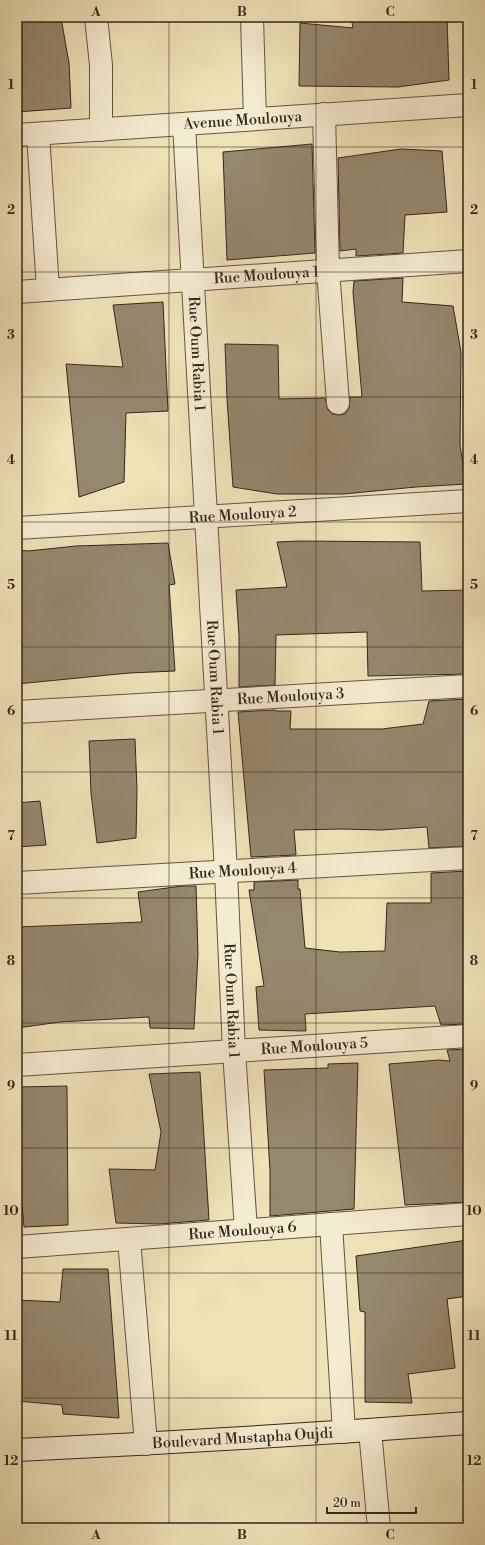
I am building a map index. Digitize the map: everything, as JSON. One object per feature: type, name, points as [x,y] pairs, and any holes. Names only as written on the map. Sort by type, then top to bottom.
[{"type":"street","points":[[96,17],[101,65],[101,130]]},
{"type":"street","points":[[252,17],[255,119]]},
{"type":"street","name":"Avenue Moulouya","points":[[17,135],[468,105]]},
{"type":"street","points":[[324,114],[328,270],[338,403]]},
{"type":"street","name":"Rue Oum Rabia 1","points":[[184,124],[217,701],[234,1051],[246,1230]]},
{"type":"street","points":[[38,134],[48,290]]},
{"type":"street","name":"Rue Moulouya 1","points":[[17,292],[468,261]]},
{"type":"street","name":"Rue Moulouya 2","points":[[17,528],[468,501]]},
{"type":"street","name":"Rue Moulouya 3","points":[[17,712],[468,686]]},
{"type":"street","name":"Rue Moulouya 4","points":[[17,884],[468,858]]},
{"type":"street","name":"Rue Moulouya 5","points":[[17,1065],[468,1036]]},
{"type":"street","name":"Rue Moulouya 6","points":[[17,1247],[468,1214]]},
{"type":"street","points":[[332,1224],[344,1432]]},
{"type":"street","points":[[129,1239],[146,1444]]},
{"type":"street","name":"Boulevard Mustapha Oujdi","points":[[17,1450],[146,1444],[468,1423]]},
{"type":"street","points":[[370,1430],[379,1528]]},
{"type":"building","points":[[17,17],[61,18],[69,63],[71,108],[17,112]]},
{"type":"building","points":[[351,17],[447,17],[449,80],[398,87],[299,86],[300,23],[353,28]]},
{"type":"building","points":[[312,144],[315,253],[227,260],[223,152]]},
{"type":"building","points":[[401,149],[442,151],[447,212],[405,215],[403,253],[356,256],[356,249],[340,251],[338,158]]},
{"type":"building","points":[[403,278],[402,302],[453,306],[461,352],[460,445],[466,484],[344,494],[277,494],[233,487],[225,344],[278,345],[279,399],[325,398],[328,410],[332,414],[345,414],[349,408],[350,397],[362,397],[353,292],[354,281]]},
{"type":"building","points":[[163,302],[168,411],[126,413],[124,482],[79,497],[66,364],[123,367],[113,305]]},
{"type":"building","points":[[277,542],[420,542],[422,591],[468,590],[468,674],[368,676],[367,632],[276,635],[275,685],[239,687],[239,636],[236,590],[287,587]]},
{"type":"building","points":[[168,543],[175,584],[169,585],[175,671],[129,673],[17,684],[17,550],[28,551],[76,546]]},
{"type":"building","points":[[468,699],[468,846],[429,848],[427,827],[382,830],[294,830],[296,855],[251,857],[238,712],[275,710],[291,711],[290,729],[382,729],[423,724],[429,701]]},
{"type":"building","points":[[135,739],[137,790],[136,838],[97,843],[91,793],[89,741]]},
{"type":"building","points":[[40,801],[46,845],[17,847],[17,803]]},
{"type":"building","points":[[468,871],[468,1024],[441,1025],[435,1006],[305,1014],[306,1031],[259,1030],[256,987],[264,986],[249,890],[254,890],[254,882],[298,880],[305,948],[340,952],[385,951],[387,903],[431,903],[431,873]]},
{"type":"building","points":[[182,886],[196,886],[198,954],[194,1029],[150,1028],[149,1017],[60,1022],[17,1028],[17,927],[142,922],[138,892]]},
{"type":"building","points":[[468,1049],[468,1202],[405,1205],[389,1064],[439,1060],[450,1061],[447,1050]]},
{"type":"building","points":[[358,1063],[354,1209],[270,1216],[270,1171],[264,1070],[328,1068],[328,1064]]},
{"type":"building","points":[[200,1072],[209,1220],[159,1224],[116,1223],[109,1169],[155,1170],[161,1132],[149,1074]]},
{"type":"building","points":[[67,1086],[68,1225],[24,1227],[19,1173],[17,1173],[17,1087]]},
{"type":"building","points":[[468,1240],[468,1296],[447,1299],[455,1368],[408,1374],[412,1403],[365,1402],[365,1312],[360,1311],[356,1256]]},
{"type":"building","points":[[63,1269],[108,1269],[119,1418],[63,1414],[62,1405],[17,1401],[17,1300],[60,1302]]}]
